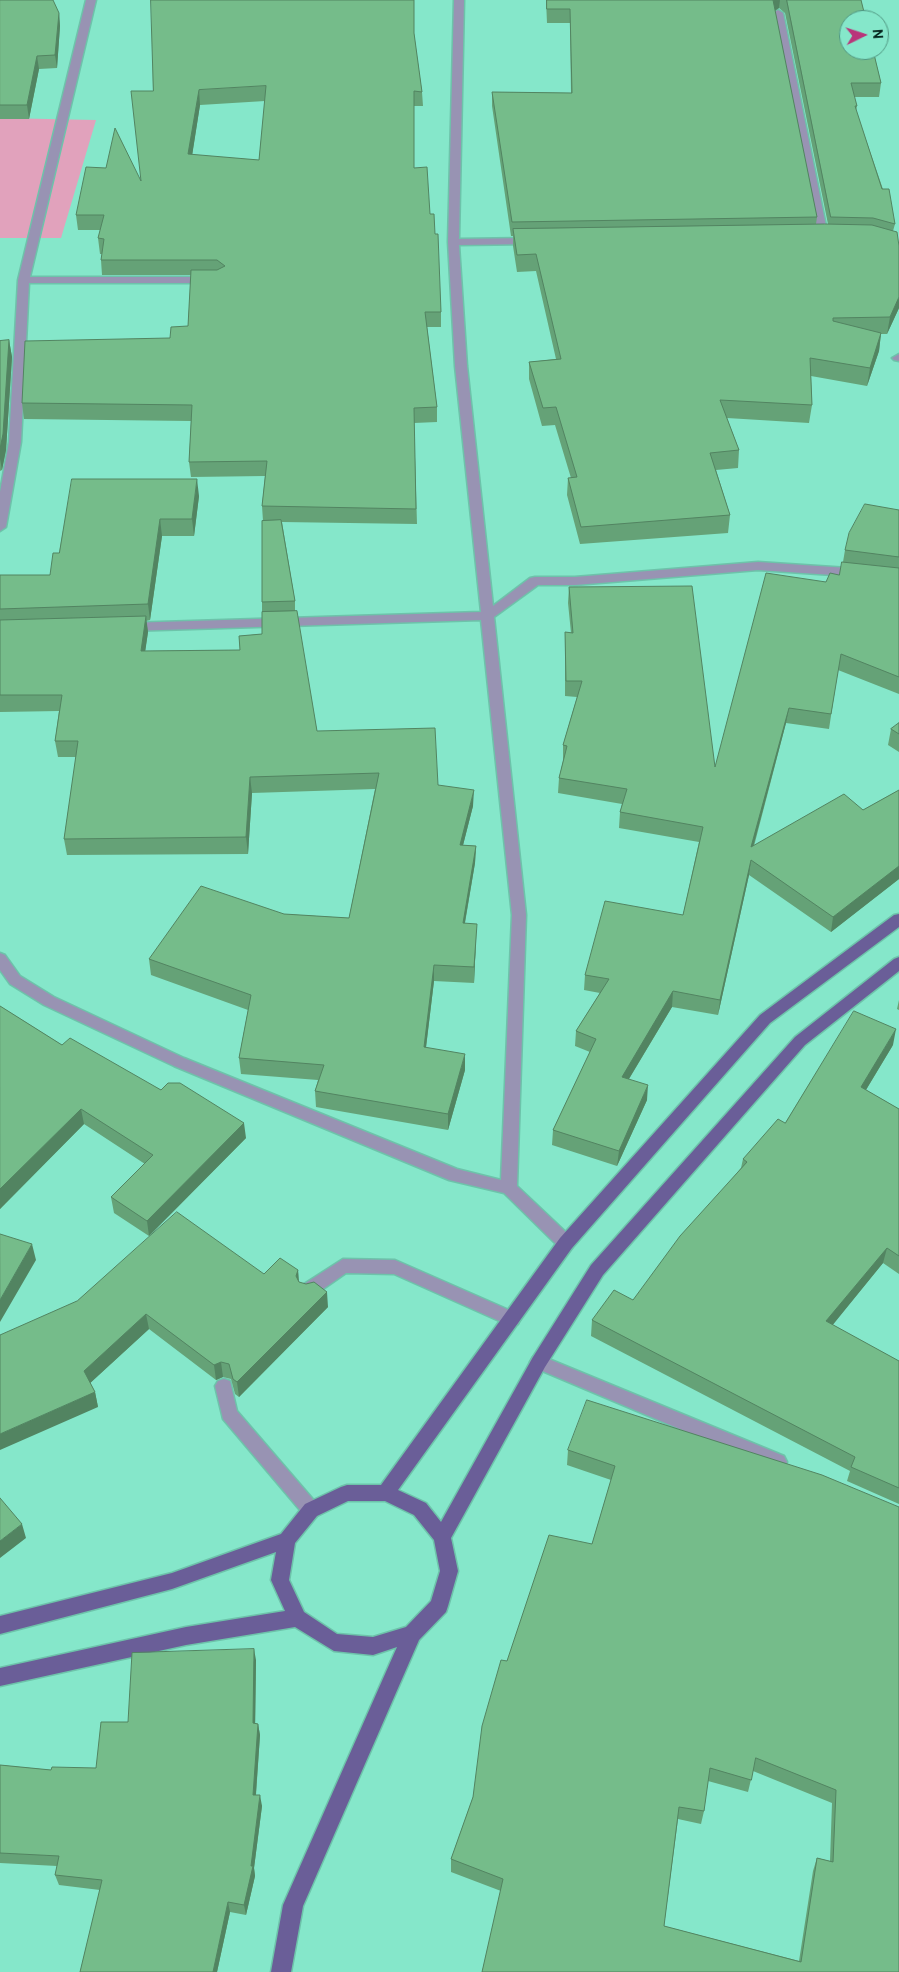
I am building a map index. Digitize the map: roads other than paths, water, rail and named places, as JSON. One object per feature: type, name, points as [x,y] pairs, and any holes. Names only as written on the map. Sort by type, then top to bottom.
[{"type":"main road","points":[[386,1493],[566,1243],[765,1019],[899,918]]},
{"type":"main road","points":[[442,1536],[539,1362],[597,1270],[800,1041],[899,963]]},
{"type":"main road","points":[[281,1972],[293,1905],[412,1634],[439,1606],[450,1571],[442,1536],[420,1508],[386,1493],[347,1493],[311,1510],[287,1540],[280,1580],[297,1618],[334,1642],[373,1646],[412,1634]]},
{"type":"main road","points":[[0,1625],[172,1581],[287,1540]]},
{"type":"main road","points":[[0,1677],[186,1636],[297,1618]]},
{"type":"street","points":[[0,527],[15,442],[24,280],[91,0]]},
{"type":"street","points":[[459,0],[453,242],[461,366],[519,915],[510,1188]]},
{"type":"street","points":[[778,13],[823,236]]},
{"type":"street","points":[[453,242],[541,241]]},
{"type":"street","points":[[24,280],[218,280]]},
{"type":"street","points":[[7,346],[21,346]]},
{"type":"street","points":[[119,627],[488,616],[536,581],[575,581],[758,566],[848,572],[899,579]]},
{"type":"street","points":[[0,959],[15,980],[49,1001],[178,1062],[455,1175],[510,1188],[566,1243]]},
{"type":"street","points":[[307,1291],[343,1266],[395,1267],[512,1320]]},
{"type":"street","points":[[539,1362],[791,1468]]},
{"type":"street","points":[[224,1386],[228,1414],[311,1510]]}]
